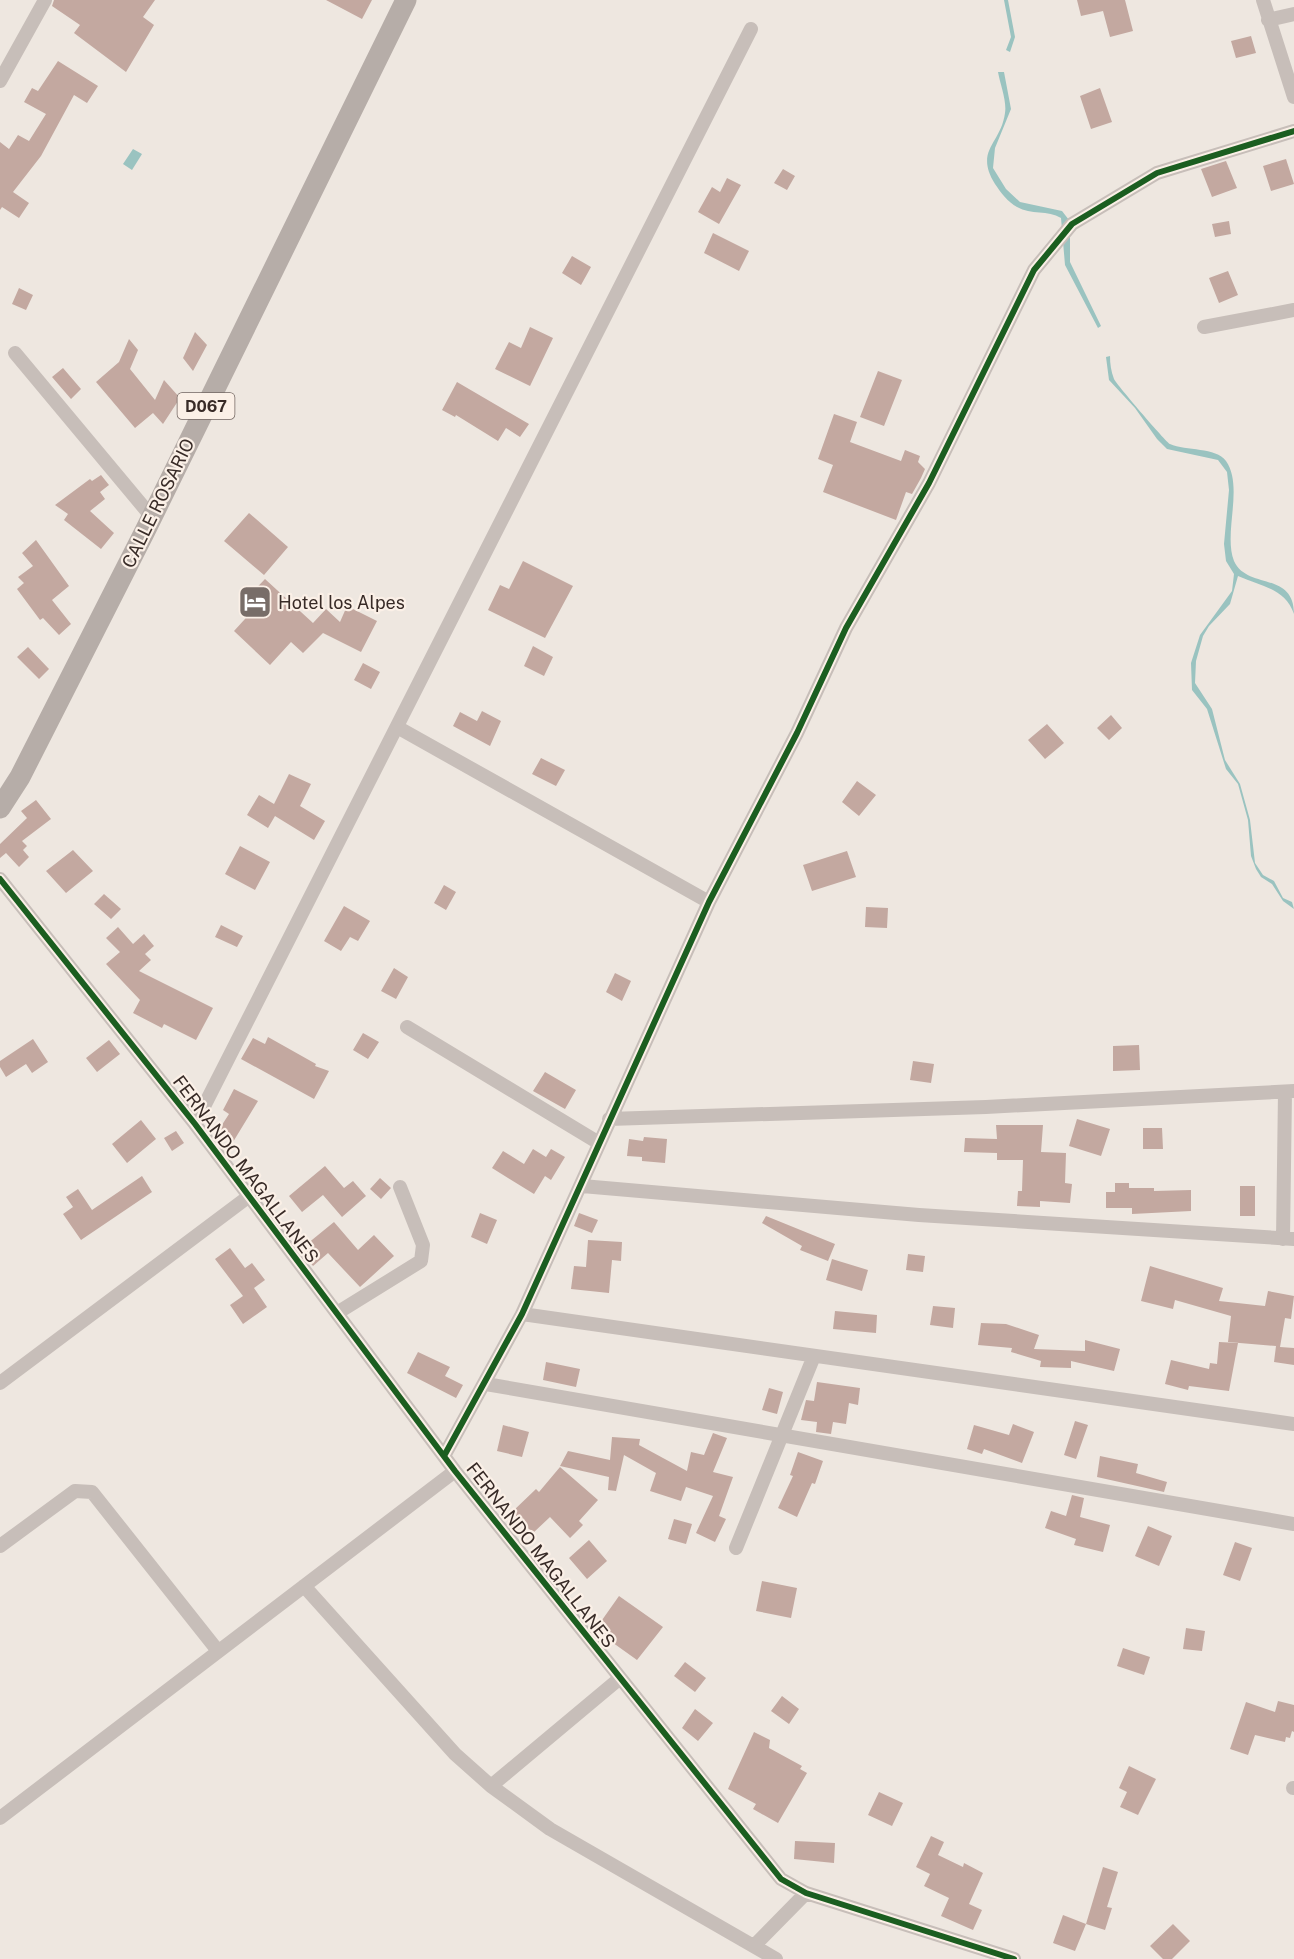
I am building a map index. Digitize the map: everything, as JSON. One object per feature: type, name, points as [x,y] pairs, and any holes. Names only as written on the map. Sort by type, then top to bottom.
[{"type":"main road","name":"CALLE ROSARIO","points":[[0,808],[20,777],[406,0]]},
{"type":"street","points":[[0,81],[45,0]]},
{"type":"street","points":[[1263,0],[1294,97]]},
{"type":"street","points":[[1268,20],[1294,14]]},
{"type":"street","points":[[195,1124],[751,29]]},
{"type":"street","points":[[444,1456],[486,1384],[522,1314],[709,902],[797,733],[846,628],[934,473],[1034,270],[1072,224],[1157,173],[1294,130]]},
{"type":"street","points":[[1204,327],[1294,310]]},
{"type":"street","points":[[15,354],[151,516]]},
{"type":"street","points":[[397,727],[709,902]]},
{"type":"street","name":"FERNANDO MAGALLANES","points":[[0,879],[195,1124],[455,1472],[781,1879],[806,1893],[1014,1959]]},
{"type":"street","points":[[406,1028],[599,1143]]},
{"type":"street","points":[[582,1186],[931,1216],[1288,1239],[1290,1091],[986,1107],[609,1119]]},
{"type":"street","points":[[338,1313],[421,1261],[423,1245],[400,1188]]},
{"type":"street","points":[[0,1383],[248,1197]]},
{"type":"street","points":[[522,1314],[1294,1424]]},
{"type":"street","points":[[736,1548],[814,1356]]},
{"type":"street","points":[[486,1384],[781,1437],[1294,1524]]},
{"type":"street","points":[[0,1818],[455,1472]]},
{"type":"street","points":[[0,1546],[75,1491],[92,1492],[218,1651]]},
{"type":"street","points":[[304,1586],[455,1754],[491,1786],[550,1829],[776,1959]]},
{"type":"street","points":[[491,1786],[620,1679]]},
{"type":"street","points":[[754,1946],[806,1893]]},
{"type":"water","points":[[1004,0],[1008,0],[1015,37],[1010,52],[1006,50],[1011,37]]},
{"type":"water","points":[[998,72],[1004,72],[1011,109],[995,148],[993,168],[1006,189],[1020,202],[1062,211],[1069,220],[1070,262],[1101,326],[1098,328],[1065,265],[1061,218],[1051,214],[1028,211],[1014,205],[1000,191],[989,172],[988,155],[1003,124],[1005,113]]},
{"type":"water","points":[[133,149],[142,154],[132,170],[123,164]]},
{"type":"water","points":[[1110,356],[1114,379],[1170,444],[1215,453],[1226,461],[1233,484],[1231,550],[1234,561],[1240,570],[1278,586],[1292,601],[1294,614],[1285,598],[1278,593],[1238,576],[1230,604],[1209,626],[1203,636],[1196,661],[1195,683],[1212,709],[1225,760],[1240,784],[1250,820],[1255,863],[1263,875],[1274,881],[1283,898],[1292,902],[1294,909],[1283,901],[1272,884],[1261,877],[1256,869],[1251,856],[1248,820],[1238,784],[1226,769],[1207,709],[1192,690],[1191,663],[1200,635],[1232,591],[1234,574],[1226,561],[1224,544],[1229,490],[1227,472],[1218,460],[1167,449],[1135,408],[1109,380],[1106,357]]},
{"type":"building","points":[[54,0],[155,0],[143,17],[154,25],[126,72],[74,33],[80,25],[52,6]]},
{"type":"building","points":[[326,0],[372,0],[362,19]]},
{"type":"building","points":[[1077,0],[1125,0],[1133,31],[1110,37],[1103,11],[1081,16]]},
{"type":"building","points":[[1251,36],[1256,53],[1236,58],[1231,41]]},
{"type":"building","points":[[58,61],[98,86],[87,103],[74,95],[41,156],[13,192],[29,203],[19,218],[2,207],[0,210],[0,142],[9,149],[18,135],[29,141],[46,114],[24,102],[32,88],[38,91]]},
{"type":"building","points":[[1100,88],[1112,122],[1091,129],[1080,96]]},
{"type":"building","points":[[1286,159],[1294,184],[1271,191],[1263,166]]},
{"type":"building","points":[[1226,161],[1237,188],[1212,197],[1201,169]]},
{"type":"building","points":[[783,169],[795,176],[787,190],[774,183]]},
{"type":"building","points":[[727,178],[741,185],[719,224],[698,212],[712,187],[720,192]]},
{"type":"building","points":[[1229,221],[1231,234],[1215,237],[1212,224]]},
{"type":"building","points":[[713,233],[749,251],[739,271],[704,253]]},
{"type":"building","points":[[572,256],[591,267],[581,285],[562,273]]},
{"type":"building","points":[[1228,271],[1238,295],[1219,303],[1209,278]]},
{"type":"building","points":[[19,288],[33,295],[26,310],[12,304]]},
{"type":"building","points":[[530,327],[553,338],[530,386],[495,369],[509,342],[521,348]]},
{"type":"building","points":[[195,332],[207,345],[193,371],[183,358]]},
{"type":"building","points":[[129,339],[138,350],[130,369],[155,400],[164,380],[180,398],[163,424],[153,413],[135,428],[96,382],[119,362]]},
{"type":"building","points":[[63,368],[81,389],[71,399],[52,377]]},
{"type":"building","points":[[878,371],[902,380],[884,426],[860,417]]},
{"type":"building","points":[[457,382],[529,424],[520,437],[506,428],[498,441],[456,415],[455,417],[442,410]]},
{"type":"building","points":[[834,414],[857,422],[850,442],[901,461],[905,450],[920,456],[918,462],[925,469],[912,494],[906,492],[896,520],[823,492],[833,465],[818,459]]},
{"type":"building","points":[[101,475],[109,485],[100,492],[105,499],[90,511],[114,533],[101,549],[64,520],[68,514],[55,505],[90,479],[92,481]]},
{"type":"building","points":[[249,513],[288,547],[264,575],[224,541]]},
{"type":"building","points":[[36,540],[69,586],[52,600],[71,624],[59,635],[43,618],[40,620],[17,589],[24,583],[18,577],[33,566],[22,553]]},
{"type":"building","points":[[523,561],[573,586],[545,638],[488,610],[500,585],[509,589]]},
{"type":"building","points":[[265,579],[313,623],[326,609],[340,622],[347,606],[377,621],[361,652],[323,633],[303,653],[291,642],[270,665],[234,631],[255,608],[246,599]]},
{"type":"building","points":[[533,646],[553,657],[544,676],[524,666]]},
{"type":"building","points":[[28,647],[49,669],[39,679],[17,657]]},
{"type":"building","points":[[363,663],[380,672],[371,689],[354,680]]},
{"type":"building","points":[[482,711],[501,721],[490,746],[453,726],[460,712],[477,721]]},
{"type":"building","points":[[1111,715],[1122,728],[1109,740],[1097,728]]},
{"type":"building","points":[[1047,724],[1064,743],[1045,759],[1028,740]]},
{"type":"building","points":[[541,758],[565,770],[556,786],[532,774]]},
{"type":"building","points":[[289,774],[311,784],[300,806],[325,821],[314,840],[275,816],[268,828],[247,815],[259,795],[274,804]]},
{"type":"building","points":[[857,781],[876,795],[859,816],[842,802]]},
{"type":"building","points":[[36,800],[51,819],[22,841],[27,846],[23,850],[29,857],[19,867],[6,853],[0,858],[0,844],[27,818],[21,811]]},
{"type":"building","points":[[240,846],[270,862],[255,890],[225,874]]},
{"type":"building","points":[[73,850],[93,871],[66,893],[46,871]]},
{"type":"building","points":[[847,851],[856,877],[812,891],[803,865]]},
{"type":"building","points":[[444,885],[456,892],[446,910],[434,903]]},
{"type":"building","points":[[104,894],[121,909],[111,919],[94,904]]},
{"type":"building","points":[[344,906],[370,921],[358,941],[350,937],[341,951],[324,941]]},
{"type":"building","points":[[866,907],[888,908],[887,928],[865,927]]},
{"type":"building","points":[[221,925],[243,936],[237,947],[215,937]]},
{"type":"building","points":[[118,927],[133,944],[144,934],[154,946],[145,954],[151,960],[139,971],[213,1008],[196,1040],[164,1024],[162,1028],[133,1013],[140,1000],[106,964],[120,952],[106,938]]},
{"type":"building","points":[[394,968],[408,977],[396,999],[381,991]]},
{"type":"building","points":[[615,973],[631,981],[622,1001],[606,992]]},
{"type":"building","points":[[363,1033],[379,1042],[368,1059],[353,1050]]},
{"type":"building","points":[[268,1037],[316,1064],[315,1066],[329,1071],[314,1099],[241,1059],[253,1038],[265,1044]]},
{"type":"building","points":[[33,1039],[48,1062],[32,1073],[26,1064],[6,1077],[0,1067],[0,1061]]},
{"type":"building","points":[[109,1040],[120,1054],[97,1072],[86,1058]]},
{"type":"building","points":[[1139,1045],[1140,1070],[1113,1071],[1113,1046]]},
{"type":"building","points":[[913,1061],[934,1064],[931,1083],[910,1080]]},
{"type":"building","points":[[545,1072],[576,1090],[565,1109],[533,1091]]},
{"type":"building","points":[[234,1089],[258,1101],[233,1142],[218,1131],[229,1114],[223,1110]]},
{"type":"building","points":[[1077,1119],[1110,1129],[1101,1156],[1069,1146]]},
{"type":"building","points":[[141,1120],[156,1139],[127,1163],[112,1144]]},
{"type":"building","points":[[996,1125],[1043,1125],[1041,1152],[1066,1153],[1065,1183],[1072,1184],[1070,1203],[1040,1201],[1040,1207],[1017,1206],[1018,1191],[1022,1191],[1023,1160],[997,1160],[997,1153],[964,1152],[965,1138],[997,1139]]},
{"type":"building","points":[[1143,1128],[1162,1128],[1163,1149],[1143,1149]]},
{"type":"building","points":[[176,1131],[184,1143],[172,1151],[164,1138]]},
{"type":"building","points":[[644,1137],[667,1139],[665,1163],[642,1161],[642,1157],[627,1156],[629,1139],[643,1141]]},
{"type":"building","points":[[533,1149],[546,1157],[551,1149],[565,1157],[551,1180],[545,1176],[534,1194],[492,1168],[503,1151],[524,1164]]},
{"type":"building","points":[[325,1166],[344,1188],[353,1181],[366,1196],[342,1217],[323,1195],[302,1212],[289,1196]]},
{"type":"building","points":[[142,1176],[152,1192],[81,1240],[63,1214],[73,1207],[66,1197],[78,1189],[92,1210]]},
{"type":"building","points":[[380,1178],[391,1188],[381,1199],[370,1189]]},
{"type":"building","points":[[1115,1183],[1129,1183],[1129,1188],[1154,1188],[1154,1191],[1191,1190],[1191,1211],[1132,1214],[1132,1208],[1106,1208],[1106,1192],[1115,1192]]},
{"type":"building","points":[[1240,1186],[1255,1186],[1255,1216],[1240,1216]]},
{"type":"building","points":[[480,1213],[497,1220],[487,1244],[471,1237]]},
{"type":"building","points":[[579,1213],[598,1220],[592,1233],[574,1226]]},
{"type":"building","points":[[766,1216],[835,1244],[828,1261],[800,1250],[802,1246],[762,1223]]},
{"type":"building","points":[[334,1222],[358,1250],[374,1235],[394,1256],[360,1287],[328,1253],[313,1266],[302,1252],[309,1247],[307,1244]]},
{"type":"building","points":[[588,1240],[622,1242],[621,1261],[612,1260],[609,1293],[571,1289],[574,1266],[586,1267]]},
{"type":"building","points":[[230,1248],[245,1268],[252,1263],[265,1280],[254,1288],[267,1307],[243,1324],[230,1305],[243,1296],[215,1259]]},
{"type":"building","points":[[908,1254],[925,1256],[923,1272],[906,1270]]},
{"type":"building","points":[[832,1259],[868,1270],[862,1291],[826,1280]]},
{"type":"building","points":[[1150,1266],[1223,1288],[1219,1301],[1265,1306],[1268,1291],[1294,1296],[1291,1319],[1285,1318],[1280,1347],[1294,1348],[1294,1365],[1274,1362],[1276,1346],[1228,1342],[1231,1316],[1175,1300],[1173,1309],[1141,1301]]},
{"type":"building","points":[[933,1306],[955,1308],[953,1328],[930,1325]]},
{"type":"building","points":[[835,1311],[877,1315],[876,1333],[833,1329]]},
{"type":"building","points":[[981,1323],[1006,1324],[1039,1335],[1034,1349],[1085,1351],[1085,1340],[1120,1349],[1114,1371],[1071,1361],[1071,1368],[1040,1367],[1041,1361],[1011,1352],[1012,1348],[978,1345]]},
{"type":"building","points":[[1219,1342],[1238,1343],[1229,1391],[1189,1386],[1188,1390],[1165,1384],[1171,1360],[1209,1369],[1210,1363],[1217,1364]]},
{"type":"building","points":[[418,1352],[450,1367],[445,1376],[463,1385],[456,1398],[407,1373]]},
{"type":"building","points":[[546,1362],[580,1369],[576,1387],[543,1380]]},
{"type":"building","points":[[817,1382],[860,1388],[858,1405],[849,1403],[846,1424],[833,1422],[831,1434],[816,1432],[817,1422],[801,1420],[806,1400],[814,1401]]},
{"type":"building","points":[[769,1388],[783,1392],[777,1414],[762,1410]]},
{"type":"building","points":[[1075,1421],[1088,1425],[1076,1459],[1064,1455]]},
{"type":"building","points":[[1013,1424],[1034,1432],[1022,1463],[984,1449],[982,1454],[967,1449],[974,1425],[1009,1435]]},
{"type":"building","points":[[503,1425],[529,1432],[522,1457],[497,1451]]},
{"type":"building","points":[[713,1433],[727,1438],[713,1472],[733,1477],[719,1516],[726,1519],[715,1542],[696,1533],[713,1496],[686,1487],[681,1501],[650,1491],[656,1473],[624,1455],[616,1491],[608,1490],[609,1477],[560,1466],[568,1451],[610,1460],[612,1437],[640,1439],[639,1445],[687,1471],[691,1452],[704,1455]]},
{"type":"building","points":[[798,1452],[823,1461],[815,1484],[812,1483],[797,1517],[778,1508],[793,1476],[790,1475]]},
{"type":"building","points":[[1100,1456],[1138,1464],[1136,1473],[1167,1482],[1164,1492],[1097,1477]]},
{"type":"building","points":[[560,1467],[598,1500],[579,1521],[583,1525],[570,1538],[550,1517],[533,1533],[512,1512],[536,1489],[539,1492]]},
{"type":"building","points":[[1072,1495],[1084,1498],[1080,1517],[1110,1525],[1103,1552],[1074,1545],[1076,1539],[1045,1528],[1051,1511],[1066,1516]]},
{"type":"building","points":[[674,1519],[692,1524],[686,1544],[668,1539]]},
{"type":"building","points":[[1148,1526],[1172,1536],[1159,1566],[1135,1556]]},
{"type":"building","points":[[589,1540],[607,1561],[587,1579],[569,1558]]},
{"type":"building","points":[[1235,1542],[1252,1548],[1240,1581],[1223,1575]]},
{"type":"building","points":[[762,1581],[797,1588],[791,1618],[756,1611]]},
{"type":"building","points":[[619,1596],[663,1627],[637,1660],[595,1630]]},
{"type":"building","points":[[1186,1628],[1205,1631],[1202,1651],[1183,1649]]},
{"type":"building","points":[[1123,1648],[1150,1657],[1144,1675],[1117,1666]]},
{"type":"building","points":[[685,1662],[706,1678],[695,1692],[674,1676]]},
{"type":"building","points":[[782,1696],[799,1709],[789,1724],[771,1711]]},
{"type":"building","points":[[1278,1701],[1294,1705],[1294,1732],[1292,1731],[1290,1738],[1286,1737],[1285,1742],[1255,1735],[1248,1755],[1230,1749],[1246,1702],[1275,1712]]},
{"type":"building","points":[[695,1709],[713,1723],[698,1741],[682,1728]]},
{"type":"building","points":[[754,1732],[770,1740],[769,1748],[802,1766],[800,1769],[807,1773],[778,1823],[753,1809],[756,1804],[728,1789]]},
{"type":"building","points":[[1129,1766],[1156,1779],[1138,1815],[1120,1807],[1127,1792],[1119,1788]]},
{"type":"building","points":[[879,1792],[903,1803],[892,1826],[868,1815]]},
{"type":"building","points":[[931,1836],[944,1842],[938,1855],[963,1867],[964,1863],[983,1873],[969,1904],[982,1910],[973,1930],[941,1916],[949,1898],[924,1886],[930,1874],[916,1867]]},
{"type":"building","points":[[795,1841],[835,1843],[834,1863],[794,1859]]},
{"type":"building","points":[[1103,1867],[1118,1872],[1107,1907],[1112,1908],[1105,1930],[1086,1924]]},
{"type":"building","points":[[1063,1915],[1086,1924],[1075,1951],[1053,1943]]},
{"type":"building","points":[[1173,1924],[1190,1941],[1172,1959],[1163,1959],[1150,1946]]},
{"type":"cycle path","points":[[444,1456],[522,1314],[709,902],[797,733],[846,628],[929,483],[1034,270],[1072,224],[1157,173],[1294,131]]},
{"type":"cycle path","points":[[0,879],[195,1124],[455,1471],[781,1879],[806,1893],[1014,1959]]},
{"type":"place","name":"Hotel los Alpes","points":[[255,602]]}]
